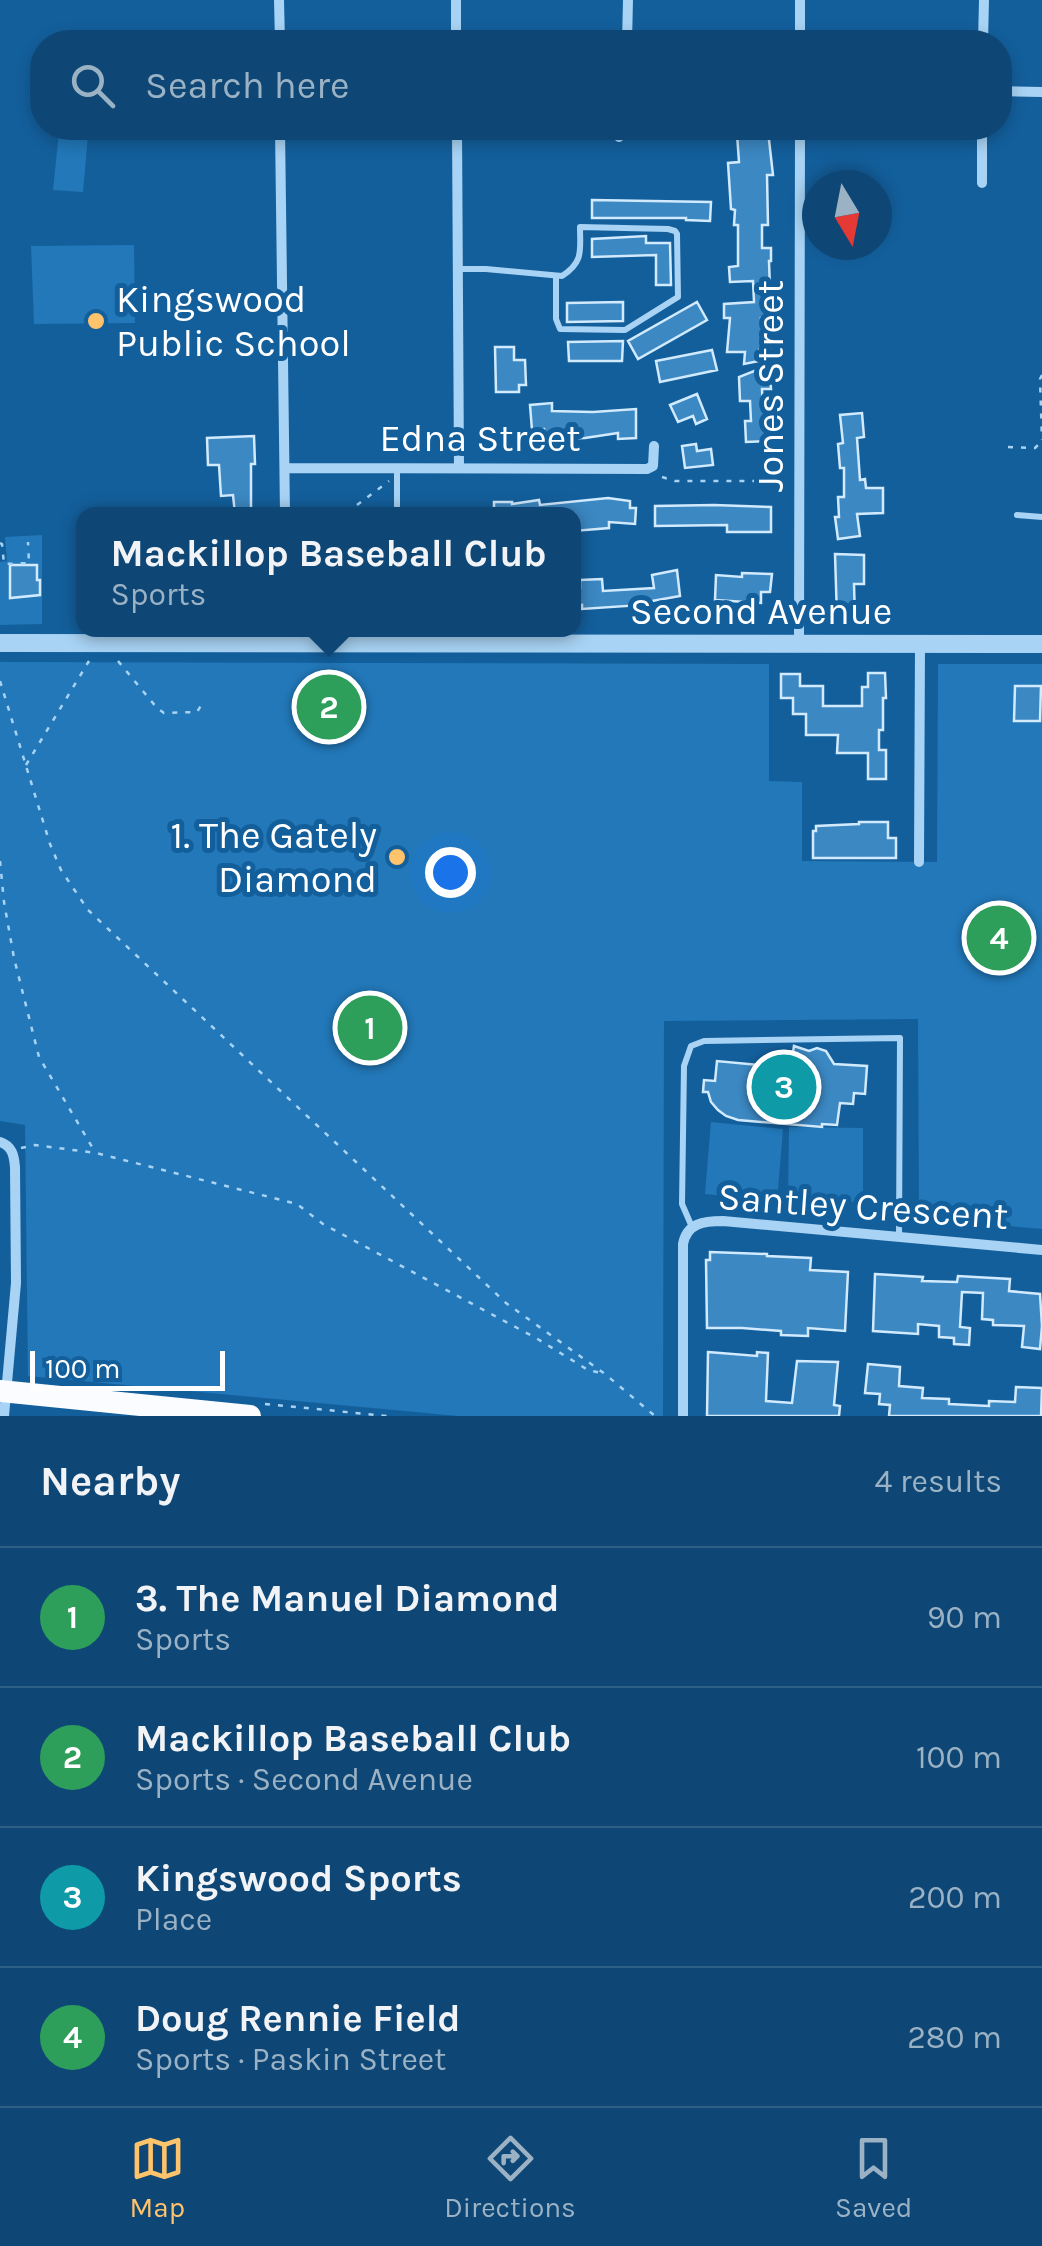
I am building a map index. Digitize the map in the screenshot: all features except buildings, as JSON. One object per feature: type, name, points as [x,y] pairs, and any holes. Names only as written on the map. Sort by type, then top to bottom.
[{"type":"highway","points":[[3,1391],[250,1416]]},
{"type":"street","points":[[279,0],[280,30]]},
{"type":"street","points":[[456,0],[456,30]]},
{"type":"street","points":[[627,30],[628,0]]},
{"type":"street","points":[[800,0],[800,30]]},
{"type":"street","points":[[983,30],[984,0]]},
{"type":"street","points":[[1012,91],[1042,92]]},
{"type":"street","points":[[280,140],[285,507]]},
{"type":"street","points":[[457,140],[459,468]]},
{"type":"street","name":"Jones Street","points":[[799,644],[800,140]]},
{"type":"street","points":[[982,140],[982,183]]},
{"type":"street","points":[[647,469],[653,466],[654,446]]},
{"type":"street","name":"Edna Street","points":[[285,468],[397,473],[459,468],[647,469]]},
{"type":"street","name":"Second Avenue","points":[[0,643],[244,637]]},
{"type":"street","name":"Second Avenue","points":[[446,637],[1042,644]]},
{"type":"street","points":[[918,862],[920,644]]},
{"type":"street","points":[[0,1142],[12,1151],[15,1167],[16,1284],[3,1391],[4,1416]]},
{"type":"street","name":"Santley Crescent","points":[[682,1416],[683,1244],[684,1237],[700,1222],[1042,1250]]},
{"type":"lane","points":[[458,269],[562,276],[577,264],[580,227],[668,229],[677,234],[679,295],[628,330],[560,329],[556,319],[556,276]]},
{"type":"lane","points":[[397,473],[397,507]]},
{"type":"lane","points":[[1016,516],[1042,517]]},
{"type":"lane","points":[[692,1227],[682,1204],[684,1066],[690,1046],[704,1041],[900,1038],[899,1237]]},
{"type":"path","points":[[1008,447],[1035,448],[1042,440],[1042,375]]},
{"type":"path","points":[[647,469],[676,481],[800,481]]},
{"type":"path","points":[[354,507],[397,473]]},
{"type":"path","points":[[0,544],[4,564],[29,563],[28,542]]},
{"type":"path","points":[[26,766],[89,660]]},
{"type":"path","points":[[118,660],[164,713],[197,712],[202,704]]},
{"type":"path","points":[[0,681],[50,844],[61,870],[88,910],[506,1303],[605,1374],[655,1416]]},
{"type":"path","points":[[0,861],[14,958],[39,1057],[96,1153]]},
{"type":"path","points":[[19,1148],[35,1145],[96,1153],[297,1204],[323,1224],[588,1370],[605,1374]]},
{"type":"shaded area","points":[[58,140],[88,140],[83,192],[53,190]]},
{"type":"shaded area","points":[[134,245],[135,323],[34,324],[31,246]]},
{"type":"shaded area","points":[[42,535],[42,624],[0,625],[0,562],[7,561],[5,537]]},
{"type":"shaded area","points":[[0,662],[769,664],[769,781],[802,782],[802,861],[937,862],[938,664],[1042,664],[1042,1229],[919,1218],[918,1019],[664,1021],[663,1416],[458,1416],[28,1376],[25,1125],[0,1121]]},
{"type":"shaded area","points":[[711,1122],[783,1129],[777,1201],[705,1194]]},
{"type":"shaded area","points":[[789,1127],[863,1128],[863,1202],[788,1201]]},
{"type":"place","name":"Kingswood Public School","points":[[96,321]]},
{"type":"place","name":"Mackillop Baseball Club","points":[[329,707]]},
{"type":"place","name":"1. The Gately Diamond","points":[[397,857]]},
{"type":"place","name":"Doug Rennie Field","points":[[999,938]]},
{"type":"place","name":"3. The Manuel Diamond","points":[[370,1028]]},
{"type":"place","name":"Kingswood Sports","points":[[784,1087]]}]
